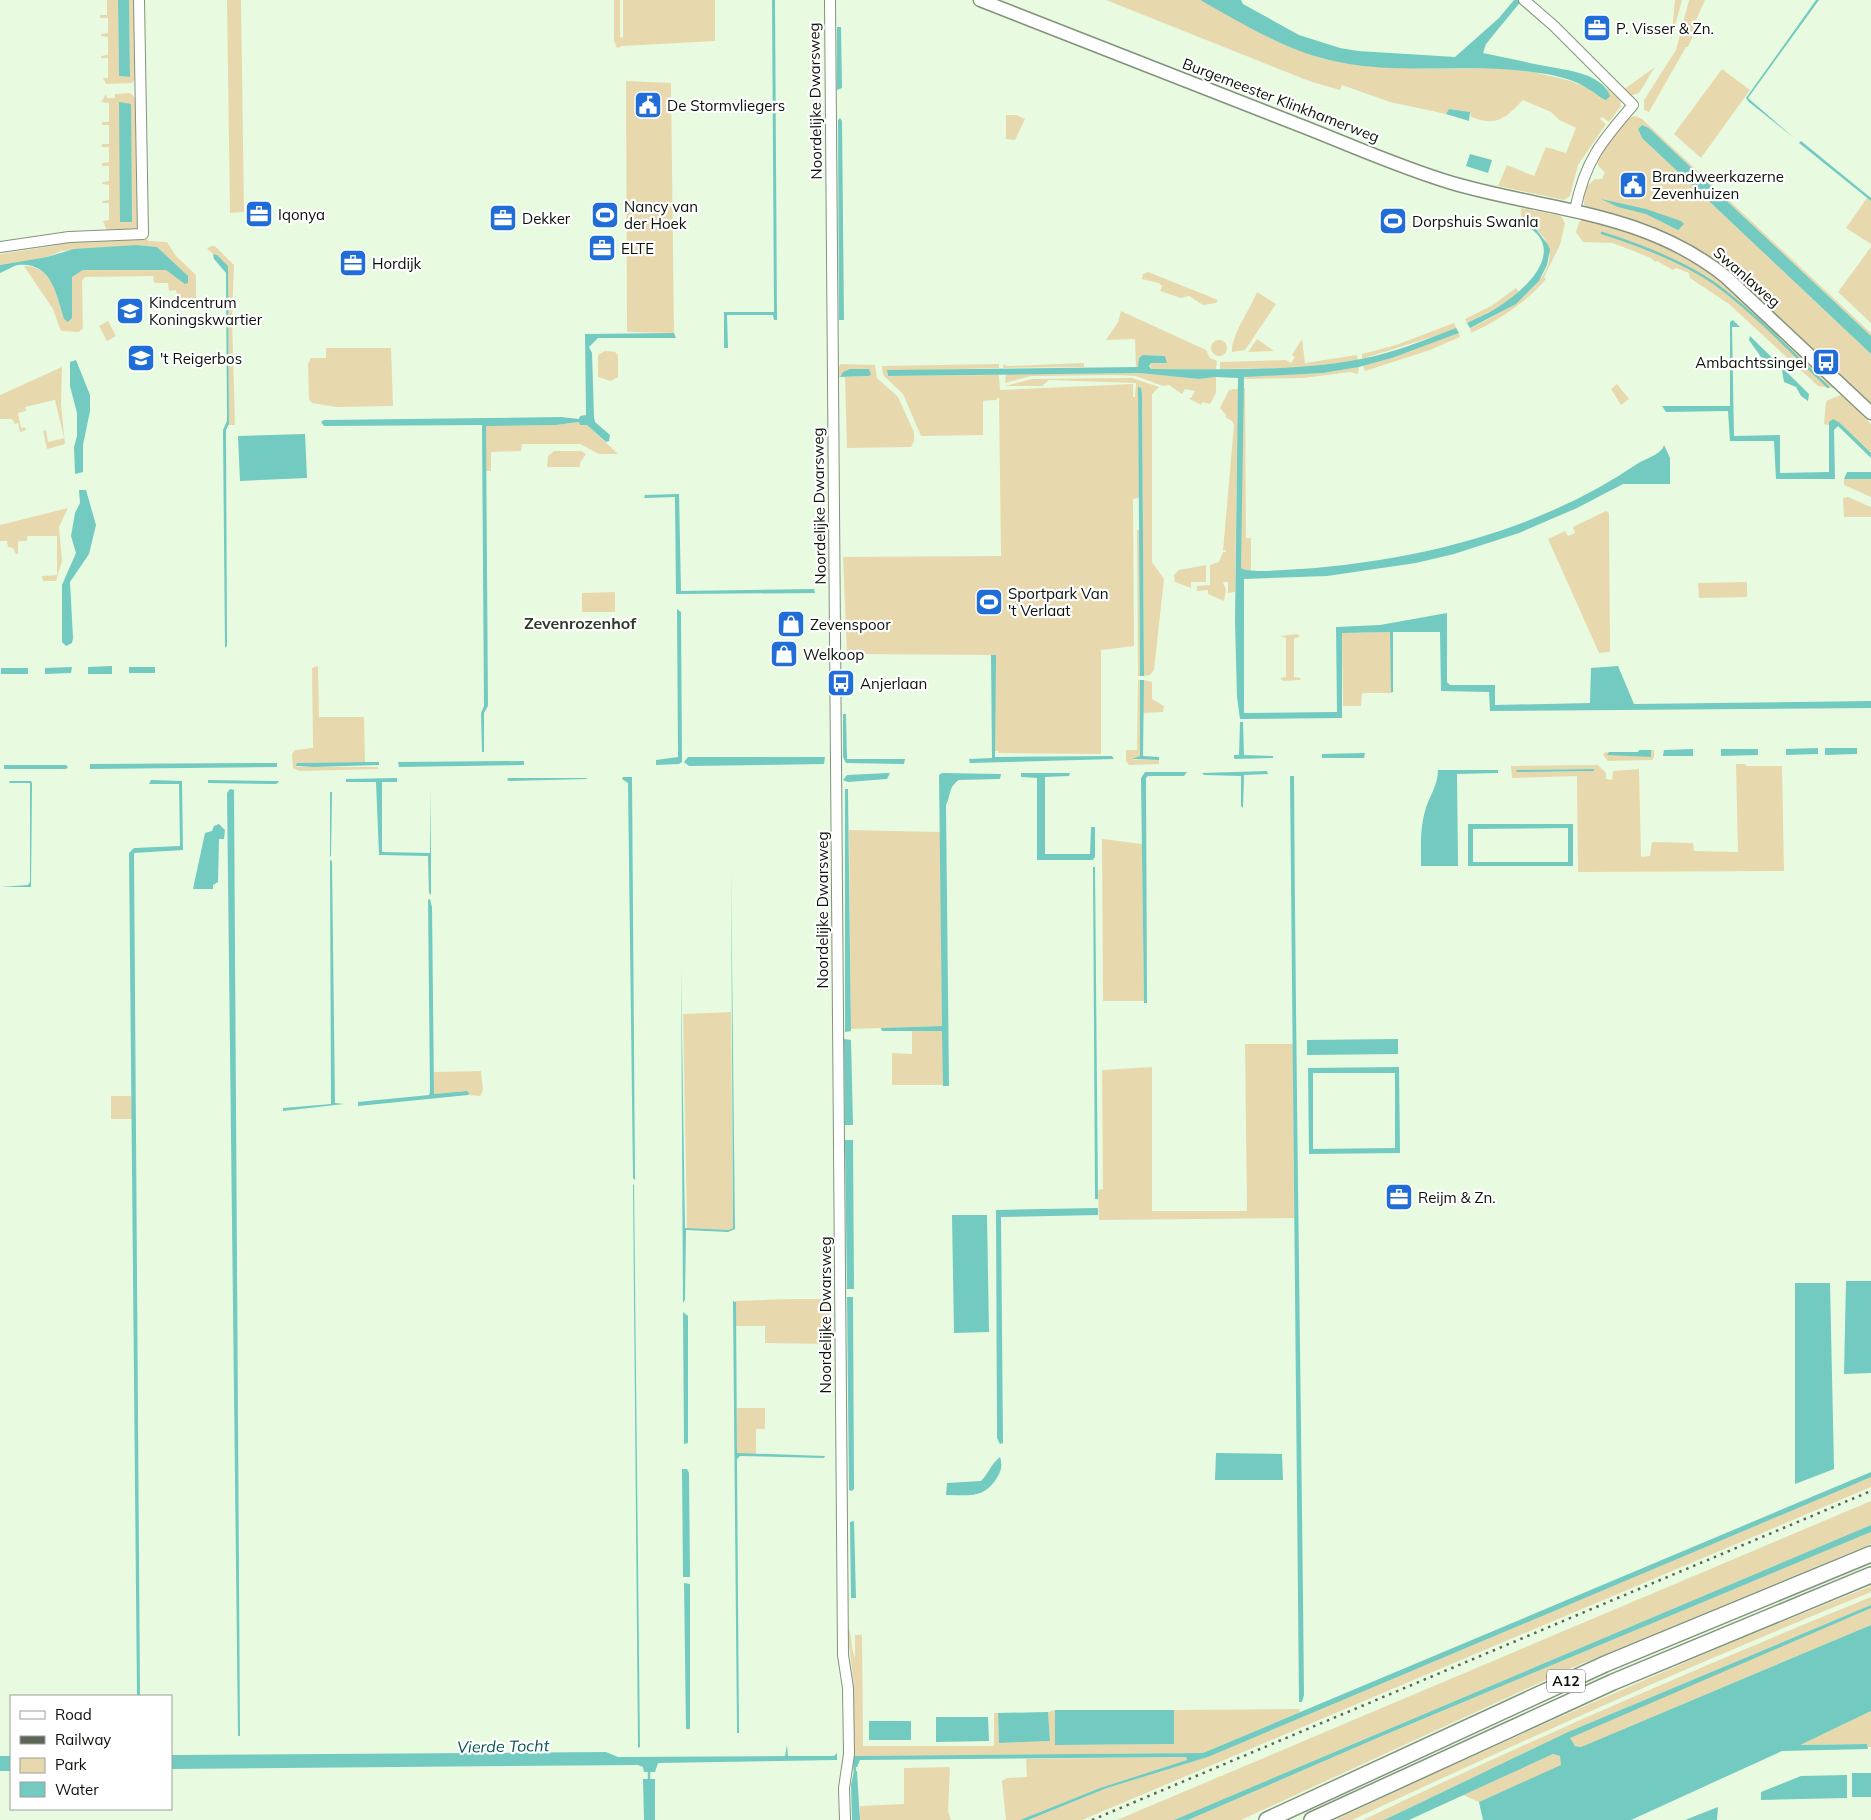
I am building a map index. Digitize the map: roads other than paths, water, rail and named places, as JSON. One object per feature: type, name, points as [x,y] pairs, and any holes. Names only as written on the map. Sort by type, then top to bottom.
[{"type":"highway","name":"A12","points":[[1267,1820],[1605,1664],[1871,1554]]},
{"type":"highway","name":"A12","points":[[1312,1820],[1604,1686],[1871,1575]]},
{"type":"main road","name":"Burgemeester Klinkhamerweg","points":[[980,0],[1452,183],[1575,210]]},
{"type":"main road","name":"Swanlaweg","points":[[1575,210],[1645,231],[1703,260],[1734,284],[1871,413]]},
{"type":"street","points":[[0,247],[69,237],[142,234],[140,0]]},
{"type":"street","name":"Noordelijke Dwarsweg","points":[[830,0],[843,1655],[848,1688],[849,1754],[844,1788],[845,1820]]},
{"type":"street","points":[[1524,0],[1554,26],[1633,105],[1601,142],[1591,159],[1579,192],[1575,210]]},
{"type":"water","points":[[118,0],[129,0],[130,77],[119,76]]},
{"type":"water","points":[[772,0],[775,0],[777,320],[774,320],[773,315],[727,315],[728,348],[724,348],[724,312],[774,312]]},
{"type":"water","points":[[1200,0],[1241,0],[1243,4],[1299,35],[1340,48],[1358,51],[1455,57],[1499,18],[1514,0],[1522,0],[1486,44],[1483,53],[1573,71],[1591,77],[1606,88],[1610,96],[1606,100],[1577,83],[1539,73],[1484,68],[1387,68],[1363,66],[1321,58],[1267,37]]},
{"type":"water","points":[[1816,0],[1819,0],[1748,98],[1794,138],[1746,98]]},
{"type":"water","points":[[837,27],[841,27],[842,88],[837,90]]},
{"type":"water","points":[[119,102],[131,104],[132,222],[120,222]]},
{"type":"water","points":[[1449,109],[1470,112],[1469,121],[1446,114]]},
{"type":"water","points":[[840,118],[842,121],[844,320],[839,320],[838,120]]},
{"type":"water","points":[[1642,125],[1649,128],[1871,336],[1871,354],[1642,138],[1638,129]]},
{"type":"water","points":[[1801,141],[1871,198],[1871,201],[1799,143]]},
{"type":"water","points":[[1470,154],[1492,160],[1488,173],[1466,166]]},
{"type":"water","points":[[1601,199],[1646,209],[1681,221],[1684,224],[1678,230],[1646,214],[1618,207]]},
{"type":"water","points":[[1518,217],[1521,221],[1533,225],[1548,245],[1550,250],[1547,265],[1539,281],[1516,304],[1470,328],[1467,323],[1498,307],[1529,282],[1542,260],[1544,249],[1541,239],[1533,230],[1518,222]]},
{"type":"water","points":[[136,245],[157,247],[188,276],[188,283],[185,284],[166,270],[83,270],[72,277],[72,318],[68,322],[64,319],[55,290],[45,274],[29,265],[14,266],[0,273],[0,265],[47,257],[74,249]]},
{"type":"water","points":[[213,254],[217,255],[228,266],[229,424],[226,430],[227,646],[225,648],[223,430],[227,421],[226,273],[214,259]]},
{"type":"water","points":[[1733,320],[1740,327],[1732,327],[1734,436],[1780,435],[1780,473],[1829,472],[1829,422],[1833,419],[1840,423],[1871,453],[1871,458],[1838,426],[1834,430],[1835,479],[1776,479],[1774,441],[1730,441],[1728,411],[1666,412],[1662,406],[1730,406],[1730,322]]},
{"type":"water","points":[[1456,328],[1459,333],[1392,358],[1359,367],[1323,373],[1244,377],[1241,568],[1253,571],[1270,571],[1345,565],[1433,549],[1476,538],[1518,524],[1559,507],[1657,454],[1664,445],[1670,458],[1670,484],[1623,484],[1577,508],[1519,533],[1454,554],[1416,563],[1327,576],[1244,579],[1244,713],[1337,712],[1336,627],[1380,625],[1447,613],[1447,682],[1450,685],[1495,685],[1495,705],[1590,703],[1591,668],[1618,666],[1634,704],[1871,701],[1871,708],[1490,711],[1489,692],[1441,691],[1440,632],[1393,632],[1393,692],[1391,692],[1390,632],[1342,633],[1342,718],[1240,719],[1237,697],[1235,622],[1238,378],[1216,377],[1199,379],[1139,373],[888,376],[887,370],[1138,367],[1139,358],[1143,355],[1165,356],[1167,363],[1151,363],[1149,366],[1151,369],[1283,368],[1361,359],[1409,346]]},
{"type":"water","points":[[674,333],[676,338],[598,338],[589,347],[592,353],[595,422],[610,435],[609,441],[606,442],[587,425],[580,425],[579,422],[556,425],[486,426],[488,706],[484,713],[484,752],[482,752],[481,713],[484,706],[482,425],[324,426],[321,422],[324,420],[561,417],[579,419],[580,416],[586,415],[585,334]]},
{"type":"water","points":[[1750,336],[1809,394],[1808,401],[1801,396],[1796,387],[1784,382],[1782,370],[1774,363],[1761,357],[1749,340]]},
{"type":"water","points":[[76,360],[90,395],[90,411],[83,445],[83,472],[75,474],[74,447],[77,436],[77,413],[70,386],[70,362]]},
{"type":"water","points":[[850,369],[869,369],[871,374],[869,376],[840,377],[843,372]]},
{"type":"water","points":[[1138,387],[1141,388],[1142,394],[1144,676],[1140,676]]},
{"type":"water","points":[[305,434],[307,478],[240,481],[238,436]]},
{"type":"water","points":[[1847,472],[1871,472],[1871,479],[1844,479]]},
{"type":"water","points":[[79,490],[86,490],[96,525],[89,554],[70,582],[73,638],[72,643],[66,646],[62,642],[62,585],[76,553],[71,536],[75,513],[80,503]]},
{"type":"water","points":[[679,494],[681,591],[814,589],[815,593],[676,594],[675,497],[644,498],[645,495]]},
{"type":"water","points":[[677,609],[681,612],[682,762],[679,764],[656,765],[656,760],[678,757]]},
{"type":"water","points":[[991,655],[996,655],[995,757],[1112,756],[1114,759],[970,763],[969,759],[992,758]]},
{"type":"water","points":[[112,666],[112,674],[88,674],[88,667]]},
{"type":"water","points":[[72,667],[71,673],[45,674],[45,668]]},
{"type":"water","points":[[129,667],[155,667],[155,673],[129,673]]},
{"type":"water","points":[[1,668],[28,668],[28,674],[1,674]]},
{"type":"water","points":[[1140,680],[1144,680],[1143,756],[1159,757],[1159,760],[1132,759],[1140,756]]},
{"type":"water","points":[[843,714],[846,714],[847,759],[905,759],[904,764],[846,763],[843,757]]},
{"type":"water","points":[[1240,722],[1243,722],[1244,755],[1273,756],[1273,758],[1234,759],[1234,755],[1239,755]]},
{"type":"water","points":[[1818,748],[1818,754],[1786,755],[1786,749]]},
{"type":"water","points":[[1825,748],[1857,748],[1857,754],[1825,755]]},
{"type":"water","points":[[1693,749],[1693,756],[1663,756],[1664,750]]},
{"type":"water","points":[[1721,749],[1758,749],[1758,755],[1721,756]]},
{"type":"water","points":[[1639,750],[1651,750],[1651,757],[1607,755],[1609,752],[1638,752]]},
{"type":"water","points":[[1365,753],[1364,758],[1322,758],[1322,754]]},
{"type":"water","points":[[688,757],[825,757],[824,764],[689,766],[684,762]]},
{"type":"water","points":[[524,761],[524,765],[399,767],[398,762]]},
{"type":"water","points":[[379,762],[379,765],[296,766],[297,763]]},
{"type":"water","points":[[277,763],[277,767],[90,769],[90,764]]},
{"type":"water","points":[[4,765],[66,765],[68,767],[66,769],[4,769]]},
{"type":"water","points":[[1594,769],[1594,771],[1517,772],[1516,770]]},
{"type":"water","points":[[1438,770],[1498,770],[1498,773],[1457,774],[1458,866],[1421,866],[1423,818],[1437,781]]},
{"type":"water","points":[[1267,771],[1268,774],[1244,775],[1243,808],[1241,806],[1241,776],[1204,775],[1202,773]]},
{"type":"water","points":[[1145,772],[1187,772],[1184,776],[1148,776],[1146,778],[1147,1003],[1144,1003],[1141,778]]},
{"type":"water","points":[[890,773],[887,779],[848,782],[843,780],[847,775]]},
{"type":"water","points":[[942,773],[1001,774],[1000,779],[959,780],[951,789],[946,805],[949,1086],[943,1086],[942,1031],[882,1031],[881,1028],[942,1026],[939,775]]},
{"type":"water","points":[[1021,773],[1070,773],[1069,776],[1045,777],[1045,854],[1090,854],[1091,827],[1095,827],[1095,857],[1093,860],[1037,860],[1037,778],[1021,777]]},
{"type":"water","points":[[1290,776],[1294,776],[1304,1695],[1302,1702],[1299,1702]]},
{"type":"water","points":[[623,777],[632,777],[635,1180],[633,1178],[628,783],[622,779]]},
{"type":"water","points":[[397,778],[397,782],[382,782],[382,852],[430,853],[431,789],[431,895],[429,893],[428,856],[379,855],[376,782],[346,782],[346,779]]},
{"type":"water","points":[[508,778],[587,779],[509,781],[507,780]]},
{"type":"water","points":[[151,780],[182,781],[183,850],[134,853],[140,1695],[137,1695],[129,853],[134,848],[180,846],[179,784],[149,784]]},
{"type":"water","points":[[208,780],[279,782],[276,784],[208,783]]},
{"type":"water","points":[[10,781],[31,781],[32,783],[31,887],[0,887],[28,885],[30,882],[30,783],[9,783]]},
{"type":"water","points":[[230,789],[234,790],[240,1736],[238,1736],[227,793]]},
{"type":"water","points":[[845,789],[848,789],[851,1031],[845,1032]]},
{"type":"water","points":[[330,792],[332,792],[331,857],[330,856]]},
{"type":"water","points":[[219,824],[225,830],[224,839],[219,839],[218,882],[213,885],[213,889],[193,889],[205,833],[212,831],[214,826]]},
{"type":"water","points":[[1468,824],[1573,824],[1573,866],[1468,866]],"holes":[[[1568,828],[1568,862],[1473,862],[1473,829]]]},
{"type":"water","points":[[330,860],[332,861],[335,1103],[344,1104],[283,1111],[283,1108],[331,1104]]},
{"type":"water","points":[[731,865],[735,1229],[728,1232],[686,1230],[685,1300],[683,1303],[681,968],[685,1228],[729,1230],[733,1228]]},
{"type":"water","points":[[1093,867],[1095,867],[1098,1199],[1095,1199]]},
{"type":"water","points":[[430,899],[432,907],[434,1094],[467,1091],[469,1093],[468,1095],[358,1106],[358,1102],[429,1095],[428,900]]},
{"type":"water","points":[[844,1039],[851,1040],[853,1125],[845,1125]]},
{"type":"water","points":[[1398,1039],[1398,1054],[1307,1055],[1307,1040]]},
{"type":"water","points":[[1399,1067],[1400,1153],[1309,1154],[1308,1068]],"holes":[[[1313,1073],[1395,1073],[1395,1148],[1313,1149]]]},
{"type":"water","points":[[845,1140],[853,1140],[854,1289],[847,1289]]},
{"type":"water","points":[[633,1185],[640,1747],[638,1748]]},
{"type":"water","points":[[1098,1208],[1098,1215],[1001,1217],[1003,1443],[1000,1444],[997,1438],[996,1210]]},
{"type":"water","points":[[952,1215],[987,1215],[989,1332],[954,1333]]},
{"type":"water","points":[[1846,1281],[1871,1281],[1871,1373],[1844,1374]]},
{"type":"water","points":[[1795,1283],[1830,1283],[1834,1469],[1795,1484]]},
{"type":"water","points":[[847,1297],[853,1297],[854,1489],[852,1491],[849,1490]]},
{"type":"water","points":[[733,1301],[736,1302],[737,1453],[825,1456],[824,1458],[740,1456],[737,1459],[739,1733],[737,1733]]},
{"type":"water","points":[[683,1312],[688,1316],[688,1443],[684,1444]]},
{"type":"water","points":[[1216,1453],[1282,1454],[1283,1480],[1215,1480]]},
{"type":"water","points":[[1000,1457],[1000,1471],[988,1489],[970,1495],[946,1495],[947,1483],[981,1481]]},
{"type":"water","points":[[682,1469],[687,1469],[689,1473],[690,1577],[683,1577]]},
{"type":"water","points":[[1871,1472],[1871,1477],[1208,1757],[1107,1788],[1028,1820],[1020,1820],[1100,1788],[1187,1760],[1186,1757],[860,1760],[857,1767],[854,1767],[854,1756],[1203,1753]]},
{"type":"water","points":[[854,1521],[856,1598],[851,1598],[850,1522]]},
{"type":"water","points":[[1871,1525],[1871,1532],[1382,1736],[1188,1820],[1174,1820]]},
{"type":"water","points":[[684,1583],[690,1584],[690,1729],[686,1729]]},
{"type":"water","points":[[1871,1605],[1871,1608],[1570,1738],[1575,1746],[1581,1747],[1871,1625],[1871,1711],[1800,1745],[1867,1744],[1868,1749],[1782,1751],[1631,1820],[1483,1820],[1479,1802],[1561,1765],[1560,1756],[1553,1754],[1409,1820],[1384,1820],[1568,1732]]},
{"type":"water","points":[[1055,1710],[1174,1710],[1174,1744],[1055,1745]]},
{"type":"water","points":[[1048,1712],[1050,1741],[999,1743],[998,1713]]},
{"type":"water","points":[[936,1717],[988,1717],[989,1741],[936,1742]]},
{"type":"water","points":[[869,1721],[911,1721],[911,1740],[869,1740]]},
{"type":"water","points":[[787,1745],[788,1756],[834,1756],[837,1753],[837,1760],[658,1763],[655,1772],[644,1772],[643,1767],[638,1765],[172,1769],[172,1755],[606,1752],[618,1757],[785,1756]]},
{"type":"water","points":[[0,1756],[10,1756],[10,1771],[0,1771]]},
{"type":"water","points":[[854,1771],[857,1771],[860,1820],[852,1820],[851,1785]]},
{"type":"water","points":[[1852,1773],[1871,1773],[1871,1797],[1852,1797]]},
{"type":"water","points":[[1847,1775],[1847,1798],[1761,1800],[1761,1792],[1801,1776]]},
{"type":"water","points":[[643,1779],[655,1779],[655,1820],[644,1820]]},
{"type":"water","points":[[1718,1807],[1717,1820],[1685,1820]]},
{"type":"waterway","points":[[1602,233],[1660,254],[1688,267],[1714,283],[1758,320],[1828,387]]},
{"type":"waterway","points":[[854,1758],[855,1774]]},
{"type":"waterway","points":[[649,1769],[649,1781]]},
{"type":"railway","points":[[1092,1820],[1871,1491]]},
{"type":"place","name":"P. Visser & Zn.","points":[[1597,28]]},
{"type":"place","name":"De Stormvliegers","points":[[648,105]]},
{"type":"place","name":"Brandweerkazerne Zevenhuizen","points":[[1633,185]]},
{"type":"place","name":"Iqonya","points":[[259,214]]},
{"type":"place","name":"Nancy van der Hoek","points":[[605,215]]},
{"type":"place","name":"Dekker","points":[[503,218]]},
{"type":"place","name":"Dorpshuis Swanla","points":[[1393,221]]},
{"type":"place","name":"ELTE","points":[[602,248]]},
{"type":"place","name":"Hordijk","points":[[353,263]]},
{"type":"place","name":"Kindcentrum Koningskwartier","points":[[130,311]]},
{"type":"place","name":"'t Reigerbos","points":[[141,358]]},
{"type":"place","name":"Ambachtssingel","points":[[1826,362]]},
{"type":"place","name":"Sportpark Van 't Verlaat","points":[[989,602]]},
{"type":"place","name":"Zevenspoor","points":[[791,624]]},
{"type":"place","name":"Welkoop","points":[[784,654]]},
{"type":"place","name":"Anjerlaan","points":[[841,683]]},
{"type":"place","name":"Reijm & Zn.","points":[[1399,1197]]},
{"type":"district","name":"Zevenrozenhof","points":[[580,623]]},
{"type":"water label","name":"Vierde Tocht","points":[[503,1746]]}]
